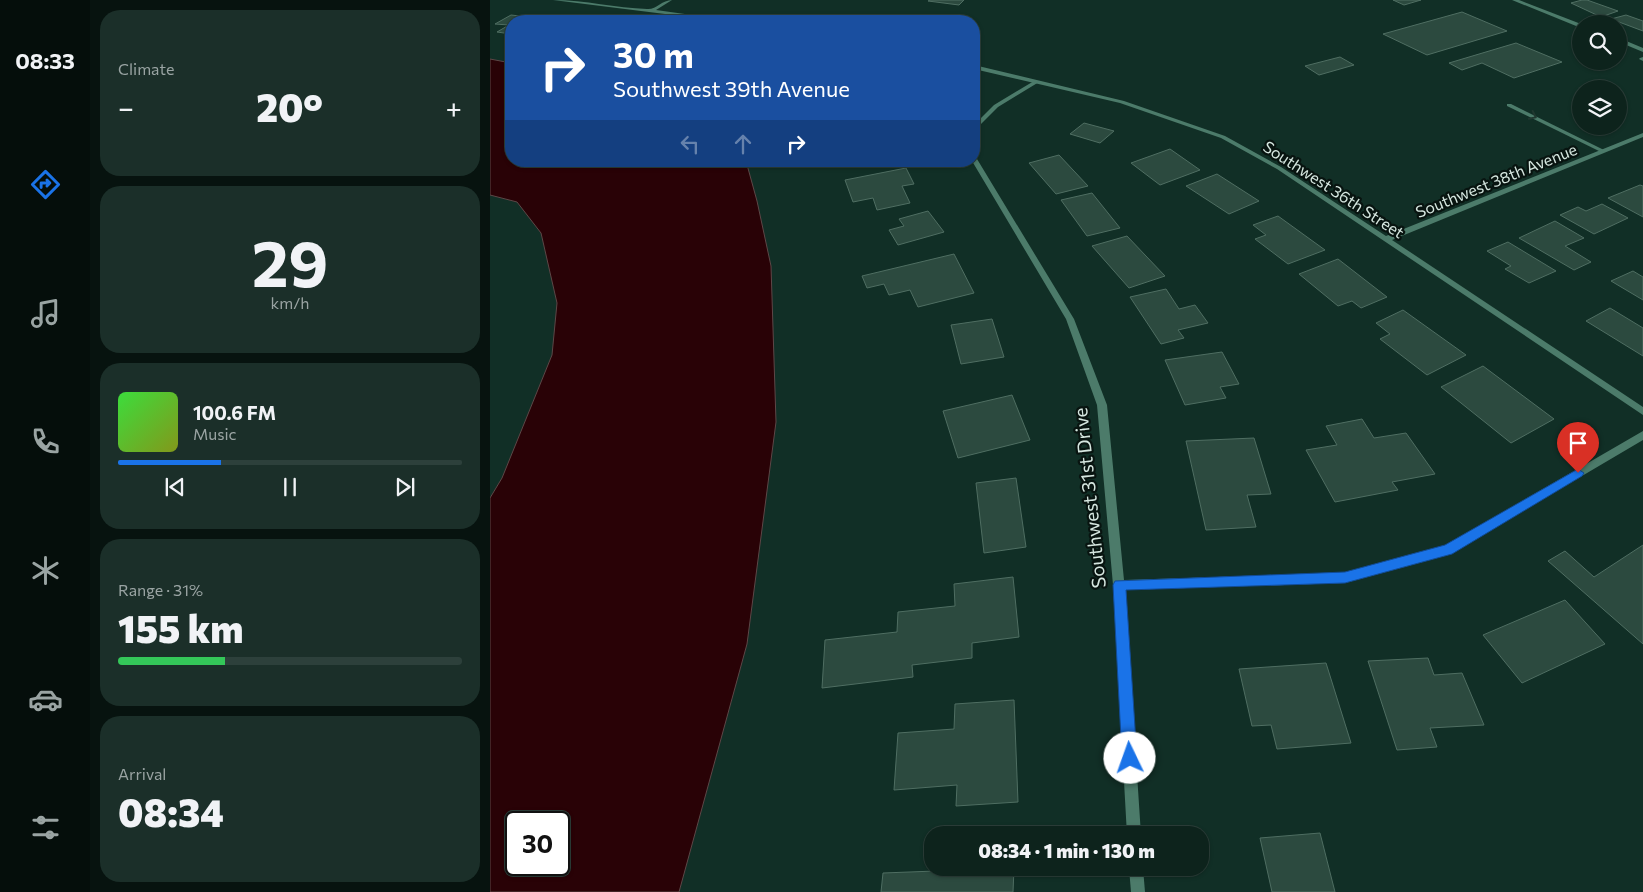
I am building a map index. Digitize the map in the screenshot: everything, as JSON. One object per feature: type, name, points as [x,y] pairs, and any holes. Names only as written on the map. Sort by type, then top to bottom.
[{"type":"street","points":[[556,0],[683,15]]},
{"type":"street","points":[[651,11],[669,0]]},
{"type":"street","points":[[1515,0],[1572,22]]},
{"type":"street","points":[[1627,44],[1643,50]]},
{"type":"street","name":"Southwest 36th Street","points":[[980,68],[1122,102],[1223,138],[1279,168],[1643,412]]},
{"type":"street","points":[[980,122],[996,106],[1036,82]]},
{"type":"street","points":[[1509,105],[1603,151]]},
{"type":"street","name":"Southwest 38th Avenue","points":[[1387,239],[1643,135]]},
{"type":"street","name":"Southwest 31st Drive","points":[[979,167],[1070,319],[1102,405],[1119,585],[1133,826]]},
{"type":"street","points":[[1119,585],[1345,578],[1448,550],[1643,435]]},
{"type":"street","points":[[1137,876],[1138,892]]},
{"type":"shaded area","points":[[490,59],[505,62],[505,167],[748,167],[771,266],[776,422],[747,644],[679,892],[490,892],[490,498],[502,478],[552,355],[557,303],[541,233],[517,202],[490,195]]},
{"type":"building","points":[[964,0],[959,5],[928,1]]},
{"type":"building","points":[[1393,0],[1421,0],[1404,5]]},
{"type":"building","points":[[1587,0],[1618,11],[1607,15],[1597,15],[1571,3]]},
{"type":"building","points":[[1462,12],[1507,31],[1427,55],[1383,34]]},
{"type":"building","points":[[1627,15],[1643,21],[1643,31],[1627,25]]},
{"type":"building","points":[[505,18],[505,25],[495,24]]},
{"type":"building","points":[[505,27],[505,33],[497,32]]},
{"type":"building","points":[[1516,43],[1562,62],[1514,78],[1482,63],[1462,70],[1449,63]]},
{"type":"building","points":[[1340,57],[1354,65],[1319,75],[1305,66]]},
{"type":"building","points":[[1084,123],[1114,131],[1100,143],[1070,134]]},
{"type":"building","points":[[1170,149],[1200,170],[1160,185],[1131,163]]},
{"type":"building","points":[[1059,155],[1088,186],[1056,194],[1029,163]]},
{"type":"building","points":[[906,168],[914,184],[902,186],[910,203],[877,210],[873,198],[853,202],[845,180]]},
{"type":"building","points":[[1217,174],[1259,201],[1229,214],[1186,186]]},
{"type":"building","points":[[1640,185],[1643,186],[1643,217],[1608,198]]},
{"type":"building","points":[[1092,193],[1120,228],[1087,236],[1061,200]]},
{"type":"building","points":[[1602,204],[1628,218],[1594,234],[1560,215],[1578,207],[1586,211]]},
{"type":"building","points":[[928,211],[944,232],[898,245],[889,230],[904,226],[899,219]]},
{"type":"building","points":[[1278,216],[1325,250],[1288,264],[1255,239],[1266,235],[1253,225]]},
{"type":"building","points":[[1555,221],[1584,238],[1565,246],[1591,262],[1574,270],[1519,238]]},
{"type":"building","points":[[1127,236],[1165,276],[1129,288],[1092,246]]},
{"type":"building","points":[[1508,242],[1556,271],[1529,283],[1505,269],[1511,266],[1487,251]]},
{"type":"building","points":[[954,254],[974,293],[918,307],[910,290],[889,295],[884,284],[867,288],[862,276]]},
{"type":"building","points":[[1338,259],[1387,297],[1361,308],[1352,301],[1338,306],[1299,274]]},
{"type":"building","points":[[1633,271],[1643,277],[1643,300],[1611,281]]},
{"type":"building","points":[[1166,289],[1179,309],[1195,305],[1208,323],[1178,330],[1184,338],[1161,344],[1130,297]]},
{"type":"building","points":[[1610,308],[1643,328],[1643,356],[1586,321]]},
{"type":"building","points":[[1403,310],[1466,355],[1427,375],[1380,339],[1390,334],[1376,323]]},
{"type":"building","points":[[992,319],[1004,357],[961,364],[951,325]]},
{"type":"building","points":[[1222,352],[1239,384],[1220,387],[1226,398],[1185,405],[1165,360]]},
{"type":"building","points":[[1483,366],[1554,419],[1511,443],[1441,387]]},
{"type":"building","points":[[1012,395],[1030,440],[958,458],[943,411]]},
{"type":"building","points":[[1362,419],[1374,438],[1406,433],[1435,474],[1392,482],[1398,490],[1335,502],[1306,450],[1337,445],[1326,426]]},
{"type":"building","points":[[1254,438],[1271,494],[1247,495],[1256,527],[1206,530],[1186,441]]},
{"type":"building","points":[[1016,478],[1026,547],[984,553],[976,483]]},
{"type":"building","points":[[1643,545],[1643,644],[1548,561],[1565,551],[1594,577]]},
{"type":"building","points":[[1013,577],[1019,637],[972,643],[972,658],[912,665],[913,677],[822,688],[825,640],[897,632],[898,612],[955,606],[954,584]]},
{"type":"building","points":[[1565,600],[1605,644],[1522,683],[1483,635]]},
{"type":"building","points":[[1428,658],[1434,675],[1462,673],[1484,725],[1430,728],[1437,747],[1397,750],[1368,661]]},
{"type":"building","points":[[1326,663],[1351,743],[1277,749],[1271,725],[1252,726],[1239,669]]},
{"type":"building","points":[[1014,700],[1018,802],[956,806],[957,785],[894,790],[898,733],[954,729],[955,704]]},
{"type":"building","points":[[1320,833],[1335,892],[1272,892],[1260,838]]},
{"type":"building","points":[[924,871],[924,876],[1014,876],[1013,892],[881,892],[883,873]]},
{"type":"route","points":[[1130,758],[1119,585],[1345,578],[1448,550],[1578,473]]}]
